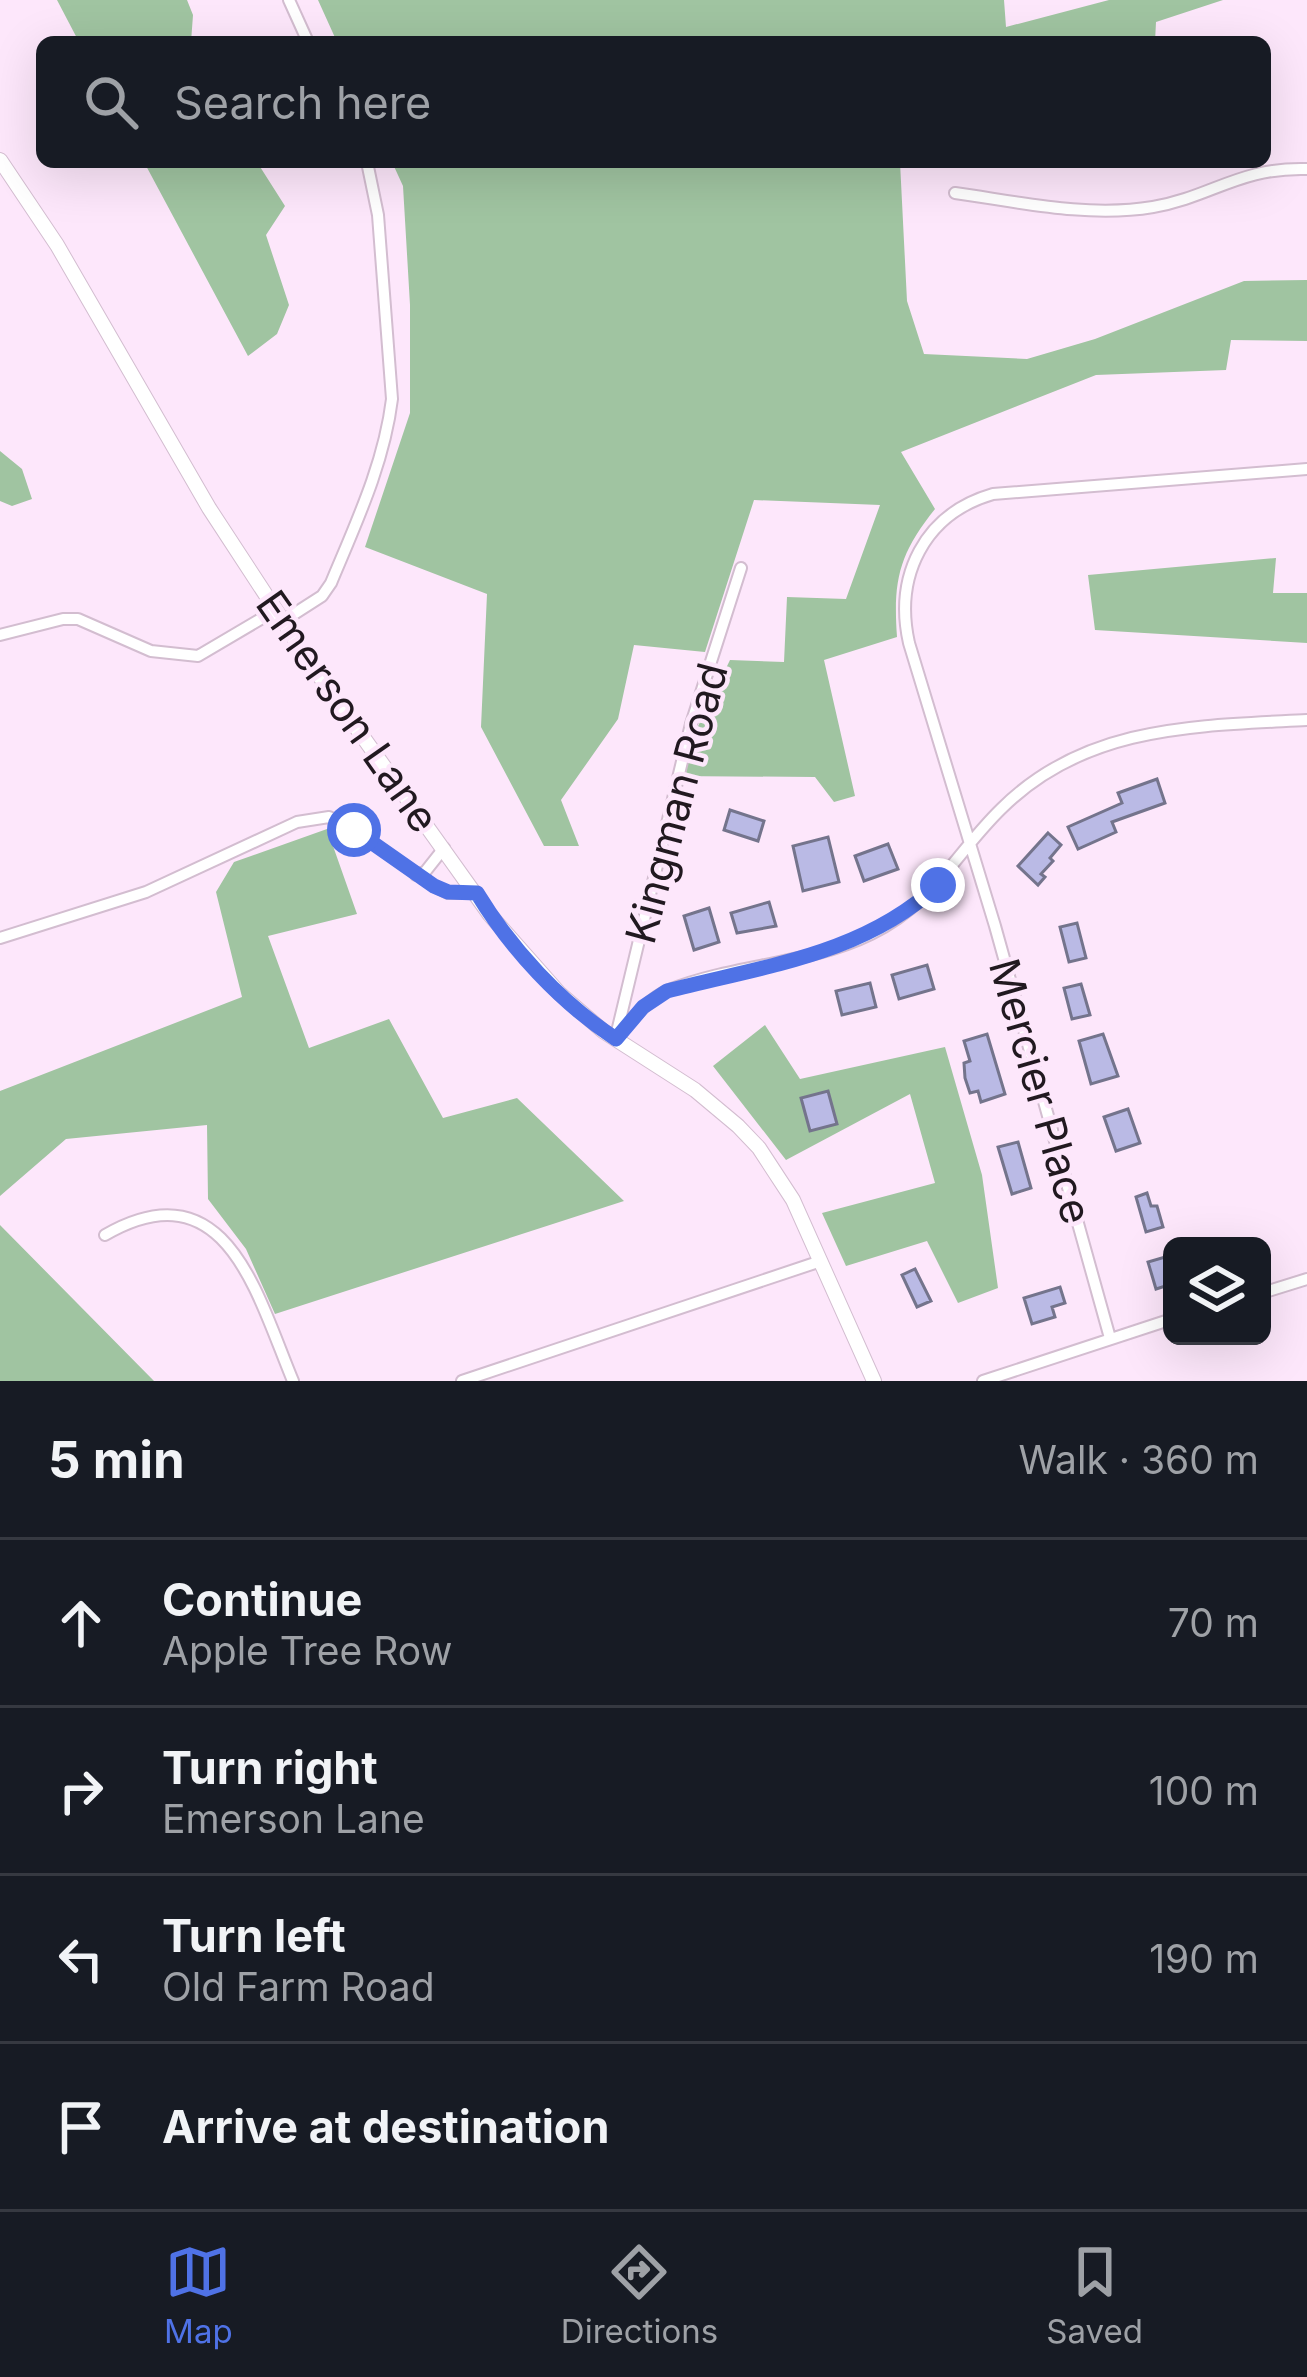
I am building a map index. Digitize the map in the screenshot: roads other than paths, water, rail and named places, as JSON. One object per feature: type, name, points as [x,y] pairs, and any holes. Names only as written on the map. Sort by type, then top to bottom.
[{"type":"street","points":[[289,0],[305,36]]},
{"type":"street","name":"Emerson Lane","points":[[0,160],[57,245],[208,508],[279,616],[519,952],[559,993],[616,1039],[705,1097],[738,1126],[777,1173],[874,1381]]},
{"type":"street","points":[[0,635],[63,619],[78,620],[152,651],[199,656],[322,596],[380,463],[392,399],[378,214],[368,168]]},
{"type":"street","points":[[956,193],[1107,210],[1153,207],[1256,171],[1307,169]]},
{"type":"street","name":"Mercier Place","points":[[1110,1338],[904,622],[908,574],[931,532],[969,502],[1004,492],[1307,469]]},
{"type":"street","name":"Kingman Road","points":[[616,1039],[691,724],[741,568]]},
{"type":"street","points":[[616,1039],[643,1007],[667,991],[830,951],[877,932],[938,885],[1024,788],[1103,743],[1132,734],[1307,720]]},
{"type":"street","points":[[0,938],[146,892],[298,822],[329,817],[434,886],[448,892],[477,893]]},
{"type":"street","points":[[416,875],[425,872],[444,848]]},
{"type":"street","points":[[105,1234],[130,1220],[153,1216],[196,1220],[213,1227],[229,1242],[249,1276],[293,1381]]},
{"type":"street","points":[[462,1381],[821,1262]]},
{"type":"street","points":[[1271,1290],[1307,1279]]},
{"type":"street","points":[[983,1381],[1163,1322]]}]
